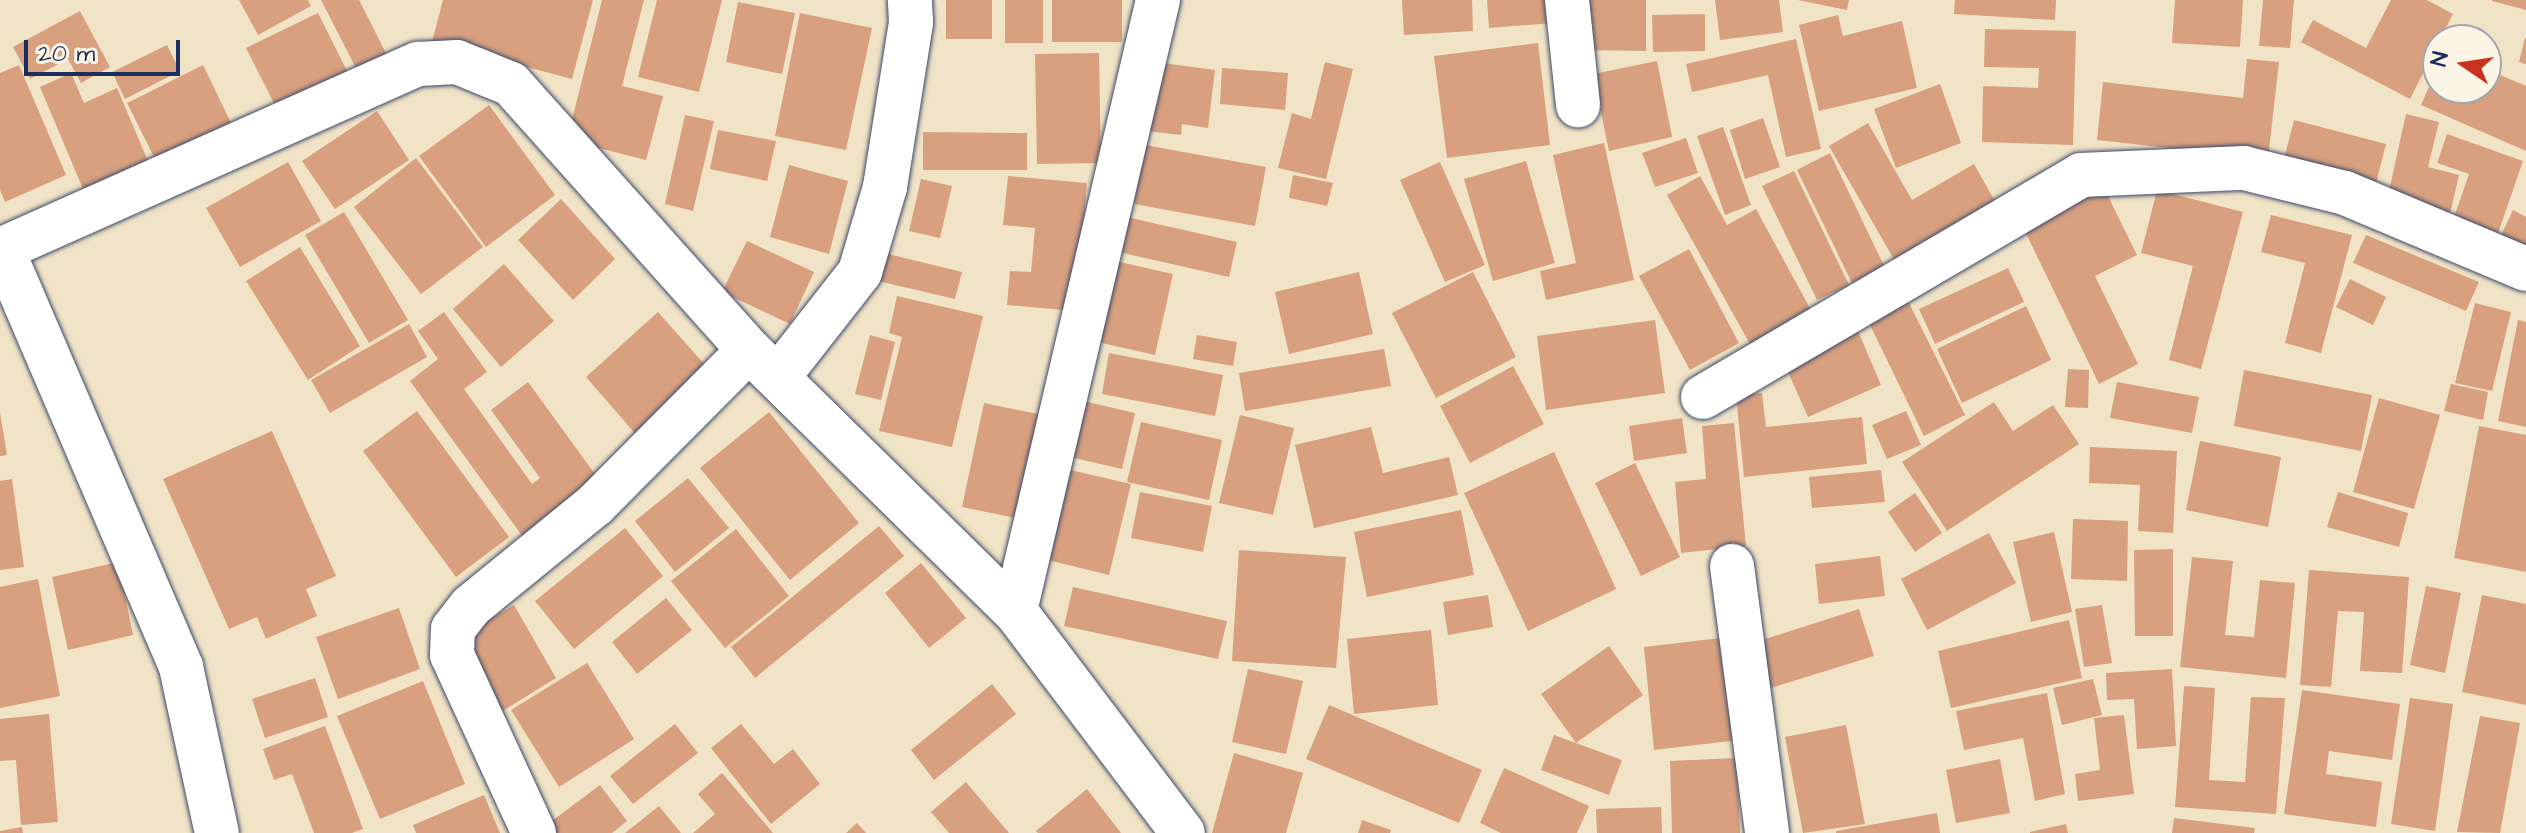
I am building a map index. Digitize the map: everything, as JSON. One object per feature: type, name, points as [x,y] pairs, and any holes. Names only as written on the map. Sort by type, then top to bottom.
[{"type":"street","points":[[534,833],[452,655],[453,629],[471,606],[764,363],[860,272],[885,187],[911,22],[910,0]]},
{"type":"street","points":[[1015,611],[1158,0]]},
{"type":"street","points":[[1567,0],[1578,105]]},
{"type":"street","points":[[217,833],[181,667],[1,250],[418,64],[457,62],[511,84],[764,363],[1015,611],[1183,833]]},
{"type":"street","points":[[1703,397],[2081,175],[2244,168],[2345,193],[2526,269]]},
{"type":"street","points":[[1732,566],[1767,833]]},
{"type":"building","points":[[239,0],[308,0],[311,6],[258,35]]},
{"type":"building","points":[[321,0],[359,0],[389,59],[359,74]]},
{"type":"building","points":[[443,0],[593,0],[572,79],[432,42]]},
{"type":"building","points":[[602,0],[644,0],[622,86],[663,96],[646,160],[567,140]]},
{"type":"building","points":[[657,0],[722,0],[699,92],[638,77]]},
{"type":"building","points":[[946,0],[992,0],[992,39],[946,39]]},
{"type":"building","points":[[1005,0],[1043,0],[1043,43],[1005,43]]},
{"type":"building","points":[[1052,0],[1122,0],[1122,42],[1052,42]]},
{"type":"building","points":[[1402,0],[1472,0],[1473,31],[1404,35]]},
{"type":"building","points":[[1487,0],[1551,0],[1553,23],[1489,28]]},
{"type":"building","points":[[1584,0],[1646,0],[1646,51],[1583,50]]},
{"type":"building","points":[[1715,0],[1779,0],[1783,32],[1720,40]]},
{"type":"building","points":[[1798,0],[1849,0],[1847,10]]},
{"type":"building","points":[[1955,0],[2056,0],[2055,20],[1954,14]]},
{"type":"building","points":[[2175,0],[2243,0],[2240,47],[2172,43]]},
{"type":"building","points":[[2263,0],[2294,0],[2290,48],[2259,46]]},
{"type":"building","points":[[2391,0],[2427,0],[2453,14],[2448,24],[2422,24],[2422,75],[2410,99],[2301,42],[2313,20],[2366,48]]},
{"type":"building","points":[[2492,0],[2526,0],[2526,10],[2492,1]]},
{"type":"building","points":[[738,2],[795,13],[782,74],[726,62]]},
{"type":"building","points":[[80,11],[110,67],[81,83],[68,59],[30,79],[13,47]]},
{"type":"building","points":[[318,13],[350,77],[279,113],[246,48]]},
{"type":"building","points":[[800,13],[872,28],[846,150],[775,136]]},
{"type":"building","points":[[1705,14],[1705,51],[1653,52],[1652,15]]},
{"type":"building","points":[[1838,15],[1843,36],[1902,21],[1917,88],[1819,111],[1799,25]]},
{"type":"building","points":[[1985,29],[2076,31],[2073,145],[1982,142],[1983,86],[2038,88],[2039,68],[1984,67]]},
{"type":"building","points":[[2526,38],[2526,64],[2519,62]]},
{"type":"building","points":[[1796,39],[1821,149],[1786,157],[1768,75],[1692,92],[1686,64]]},
{"type":"building","points":[[1538,43],[1550,145],[1447,158],[1434,56]]},
{"type":"building","points":[[167,45],[180,71],[125,99],[112,72]]},
{"type":"building","points":[[1099,53],[1101,163],[1037,164],[1035,54]]},
{"type":"building","points":[[2247,59],[2279,62],[2268,159],[2097,140],[2103,82],[2243,98]]},
{"type":"building","points":[[1657,61],[1672,137],[1609,151],[1593,74]]},
{"type":"building","points":[[1156,62],[1215,70],[1208,128],[1182,124],[1181,135],[1147,131]]},
{"type":"building","points":[[1325,62],[1353,69],[1326,179],[1278,168],[1292,113],[1311,119]]},
{"type":"building","points":[[19,65],[66,175],[5,202],[0,190],[0,73]]},
{"type":"building","points":[[203,65],[232,125],[157,163],[127,103]]},
{"type":"building","points":[[1222,68],[1288,73],[1285,110],[1220,104]]},
{"type":"building","points":[[71,73],[84,103],[117,88],[148,161],[83,189],[40,87]]},
{"type":"building","points":[[2502,76],[2526,86],[2526,151],[2421,105],[2502,104]]},
{"type":"building","points":[[1940,84],[1961,143],[1896,168],[1874,109]]},
{"type":"building","points":[[489,105],[555,195],[486,247],[419,156]]},
{"type":"building","points":[[377,111],[409,160],[335,209],[302,161]]},
{"type":"building","points":[[2406,114],[2439,122],[2428,167],[2459,175],[2450,214],[2387,200]]},
{"type":"building","points":[[685,115],[714,121],[693,211],[665,204]]},
{"type":"building","points":[[1763,118],[1780,167],[1745,179],[1730,130]]},
{"type":"building","points":[[2294,120],[2386,144],[2375,187],[2283,163]]},
{"type":"building","points":[[1868,123],[1912,200],[1974,164],[2001,212],[1900,270],[1829,146]]},
{"type":"building","points":[[1723,127],[1751,205],[1725,215],[1697,136]]},
{"type":"building","points":[[718,130],[776,141],[767,181],[710,169]]},
{"type":"building","points":[[923,132],[1027,133],[1027,170],[923,170]]},
{"type":"building","points":[[2447,134],[2523,161],[2496,239],[2452,223],[2469,174],[2437,163]]},
{"type":"building","points":[[1686,138],[1698,173],[1655,187],[1642,153]]},
{"type":"building","points":[[1604,143],[1634,280],[1546,300],[1540,271],[1576,263],[1553,155]]},
{"type":"building","points":[[1145,145],[1266,167],[1255,226],[1134,204]]},
{"type":"building","points":[[1830,153],[1885,268],[1852,283],[1797,170]]},
{"type":"building","points":[[416,158],[483,247],[421,294],[354,207]]},
{"type":"building","points":[[1526,161],[1555,263],[1493,281],[1464,179]]},
{"type":"building","points":[[288,162],[321,221],[240,267],[206,208]]},
{"type":"building","points":[[1440,162],[1485,265],[1445,282],[1400,180]]},
{"type":"building","points":[[789,165],[848,181],[829,254],[770,237]]},
{"type":"building","points":[[1794,171],[1849,285],[1817,300],[1762,186]]},
{"type":"building","points":[[1293,175],[1333,183],[1327,206],[1289,198]]},
{"type":"building","points":[[1008,176],[1087,183],[1076,311],[1007,305],[1010,271],[1031,272],[1035,228],[1003,225]]},
{"type":"building","points":[[1700,176],[1727,225],[1756,209],[1812,312],[1751,346],[1667,195]]},
{"type":"building","points":[[921,179],[952,186],[940,238],[909,231]]},
{"type":"building","points":[[2101,182],[2137,255],[2095,276],[2138,364],[2099,384],[2020,221]]},
{"type":"building","points":[[2157,190],[2243,212],[2201,369],[2169,360],[2193,266],[2141,253]]},
{"type":"building","points":[[561,199],[615,259],[573,300],[518,240]]},
{"type":"building","points":[[2513,210],[2526,217],[2526,259],[2497,244]]},
{"type":"building","points":[[344,212],[408,320],[369,343],[305,235]]},
{"type":"building","points":[[2271,215],[2352,235],[2321,353],[2285,343],[2305,263],[2261,252]]},
{"type":"building","points":[[1122,216],[1237,242],[1229,277],[1114,251]]},
{"type":"building","points":[[2366,235],[2479,282],[2466,311],[2353,263]]},
{"type":"building","points":[[747,241],[814,272],[790,324],[722,292]]},
{"type":"building","points":[[300,247],[360,346],[308,380],[246,281]]},
{"type":"building","points":[[1689,249],[1739,343],[1690,370],[1639,276]]},
{"type":"building","points":[[884,253],[962,272],[955,299],[878,281]]},
{"type":"building","points":[[1111,260],[1173,274],[1155,355],[1093,341]]},
{"type":"building","points":[[504,264],[554,321],[501,367],[453,309]]},
{"type":"building","points":[[2008,268],[2024,302],[1935,344],[1919,309]]},
{"type":"building","points":[[1359,272],[1373,334],[1289,354],[1275,292]]},
{"type":"building","points":[[1473,272],[1516,357],[1436,398],[1392,313]]},
{"type":"building","points":[[2350,279],[2386,297],[2373,325],[2336,307]]},
{"type":"building","points":[[897,296],[983,316],[952,447],[879,431],[902,337],[889,333]]},
{"type":"building","points":[[1908,301],[1965,415],[1924,436],[1868,321]]},
{"type":"building","points":[[2475,303],[2511,312],[2492,391],[2455,383]]},
{"type":"building","points":[[2026,306],[2051,360],[1962,403],[1937,349]]},
{"type":"building","points":[[444,312],[487,372],[464,389],[532,484],[540,478],[491,410],[528,382],[600,481],[523,537],[410,381],[438,359],[418,331]]},
{"type":"building","points":[[658,312],[712,373],[639,438],[586,377]]},
{"type":"building","points":[[1655,320],[1665,393],[1546,410],[1537,336]]},
{"type":"building","points":[[2518,320],[2526,322],[2526,427],[2498,421]]},
{"type":"building","points":[[409,324],[427,357],[330,413],[311,380]]},
{"type":"building","points":[[1858,331],[1881,385],[1808,417],[1784,363]]},
{"type":"building","points":[[870,335],[895,342],[881,400],[855,394]]},
{"type":"building","points":[[1197,335],[1237,342],[1233,366],[1193,359]]},
{"type":"building","points":[[1384,349],[1391,386],[1245,411],[1239,373]]},
{"type":"building","points":[[1109,353],[1223,375],[1215,416],[1102,394]]},
{"type":"building","points":[[1513,366],[1544,424],[1470,463],[1440,406]]},
{"type":"building","points":[[2068,369],[2089,370],[2088,408],[2065,407]]},
{"type":"building","points":[[2244,370],[2372,395],[2361,451],[2234,426]]},
{"type":"building","points":[[2117,382],[2199,397],[2192,433],[2110,418]]},
{"type":"building","points":[[2451,384],[2488,392],[2483,420],[2444,411]]},
{"type":"building","points":[[1762,393],[1766,427],[1862,417],[1867,464],[1744,477],[1736,395]]},
{"type":"building","points":[[2379,398],[2440,415],[2414,509],[2353,492]]},
{"type":"building","points":[[1079,400],[1135,413],[1122,469],[1066,456]]},
{"type":"building","points":[[1994,402],[2013,431],[2053,405],[2079,444],[1947,531],[1902,462]]},
{"type":"building","points":[[984,403],[1053,417],[1030,521],[962,507]]},
{"type":"building","points":[[417,411],[509,537],[456,577],[363,451]]},
{"type":"building","points":[[1906,411],[1921,445],[1887,459],[1872,425]]},
{"type":"building","points":[[769,412],[859,523],[790,580],[700,468]]},
{"type":"building","points":[[0,413],[7,455],[0,456]]},
{"type":"building","points":[[1240,415],[1294,428],[1273,515],[1219,503]]},
{"type":"building","points":[[1682,418],[1687,453],[1634,461],[1629,426]]},
{"type":"building","points":[[1141,422],[1222,440],[1209,500],[1127,482]]},
{"type":"building","points":[[1734,423],[1746,546],[1681,553],[1675,482],[1706,479],[1702,426]]},
{"type":"building","points":[[2479,426],[2526,435],[2526,572],[2454,558]]},
{"type":"building","points":[[1371,427],[1383,473],[1449,457],[1458,495],[1314,528],[1295,445]]},
{"type":"building","points":[[272,431],[336,576],[306,589],[317,616],[266,639],[257,617],[229,629],[163,479]]},
{"type":"building","points":[[2200,441],[2281,457],[2268,527],[2186,510]]},
{"type":"building","points":[[2090,447],[2177,451],[2173,533],[2138,531],[2140,485],[2089,483]]},
{"type":"building","points":[[1554,452],[1616,589],[1528,631],[1464,493]]},
{"type":"building","points":[[1635,463],[1680,557],[1641,576],[1595,483]]},
{"type":"building","points":[[1066,469],[1131,484],[1109,575],[1044,559]]},
{"type":"building","points":[[1881,470],[1885,502],[1812,508],[1809,477]]},
{"type":"building","points":[[688,478],[729,528],[675,572],[635,521]]},
{"type":"building","points":[[12,479],[24,567],[0,570],[0,481]]},
{"type":"building","points":[[1140,492],[1212,506],[1203,552],[1131,538]]},
{"type":"building","points":[[2338,492],[2408,513],[2399,547],[2327,527]]},
{"type":"building","points":[[1915,493],[1942,533],[1915,552],[1888,512]]},
{"type":"building","points":[[1461,510],[1474,575],[1367,597],[1354,532]]},
{"type":"building","points":[[2073,519],[2128,521],[2127,581],[2071,579]]},
{"type":"building","points":[[879,526],[904,556],[755,678],[731,647]]},
{"type":"building","points":[[625,528],[663,576],[574,649],[535,601]]},
{"type":"building","points":[[736,529],[789,596],[725,648],[671,581]]},
{"type":"building","points":[[2054,532],[2072,612],[2031,622],[2013,542]]},
{"type":"building","points":[[1989,533],[2016,583],[1927,630],[1901,579]]},
{"type":"building","points":[[2173,549],[2173,636],[2135,636],[2134,550]]},
{"type":"building","points":[[1239,550],[1346,557],[1336,668],[1232,661]]},
{"type":"building","points":[[1880,556],[1885,596],[1819,604],[1815,564]]},
{"type":"building","points":[[2192,557],[2233,561],[2225,635],[2254,637],[2260,580],[2295,583],[2286,678],[2180,667]]},
{"type":"building","points":[[118,562],[133,635],[68,650],[52,577]]},
{"type":"building","points":[[921,563],[966,618],[929,648],[885,593]]},
{"type":"building","points":[[2309,570],[2409,577],[2402,673],[2360,671],[2364,612],[2338,611],[2331,687],[2300,685]]},
{"type":"building","points":[[38,579],[60,696],[0,708],[0,587]]},
{"type":"building","points":[[2426,586],[2461,593],[2445,673],[2410,665]]},
{"type":"building","points":[[1073,587],[1227,621],[1218,659],[1064,626]]},
{"type":"building","points":[[1488,595],[1493,627],[1448,635],[1443,602]]},
{"type":"building","points":[[2482,595],[2526,604],[2526,705],[2462,692]]},
{"type":"building","points":[[666,598],[692,630],[637,674],[612,642]]},
{"type":"building","points":[[514,605],[556,678],[501,712],[458,638]]},
{"type":"building","points":[[2102,605],[2112,663],[2084,667],[2075,609]]},
{"type":"building","points":[[399,608],[420,669],[338,699],[316,637]]},
{"type":"building","points":[[1859,609],[1874,656],[1771,688],[1756,642]]},
{"type":"building","points":[[2069,620],[2082,678],[1951,708],[1938,651]]},
{"type":"building","points":[[1431,630],[1438,705],[1354,714],[1347,639]]},
{"type":"building","points":[[1729,637],[1739,740],[1654,750],[1644,647]]},
{"type":"building","points":[[1609,646],[1643,695],[1576,743],[1541,694]]},
{"type":"building","points":[[587,663],[634,739],[559,787],[511,710]]},
{"type":"building","points":[[1248,669],[1303,681],[1286,754],[1232,742]]},
{"type":"building","points":[[2172,669],[2176,746],[2137,749],[2134,699],[2107,700],[2106,673]]},
{"type":"building","points":[[315,678],[328,717],[265,738],[252,699]]},
{"type":"building","points":[[2093,679],[2102,715],[2062,725],[2053,688]]},
{"type":"building","points":[[423,681],[465,784],[380,819],[337,716]]},
{"type":"building","points":[[992,684],[1016,714],[934,780],[911,750]]},
{"type":"building","points":[[2184,686],[2215,688],[2209,780],[2245,782],[2251,697],[2285,698],[2276,814],[2175,807]]},
{"type":"building","points":[[2302,690],[2400,704],[2392,760],[2329,751],[2326,774],[2382,782],[2376,827],[2284,814]]},
{"type":"building","points":[[2047,693],[2065,794],[2035,801],[2023,738],[1964,750],[1956,711]]},
{"type":"building","points":[[2410,698],[2453,704],[2435,831],[2391,824]]},
{"type":"building","points":[[1329,705],[1482,770],[1459,823],[1306,759]]},
{"type":"building","points":[[49,714],[58,822],[21,825],[16,760],[0,761],[0,719]]},
{"type":"building","points":[[2124,715],[2134,794],[2078,801],[2075,774],[2100,770],[2094,718]]},
{"type":"building","points":[[2480,716],[2520,723],[2500,833],[2457,832]]},
{"type":"building","points":[[675,724],[698,753],[633,804],[610,776]]},
{"type":"building","points":[[741,724],[774,764],[793,749],[820,784],[771,824],[711,748]]},
{"type":"building","points":[[1846,725],[1865,824],[1803,833],[1785,737]]},
{"type":"building","points":[[325,726],[363,829],[352,833],[314,833],[292,774],[274,780],[263,749]]},
{"type":"building","points":[[1554,735],[1622,760],[1609,795],[1541,770]]},
{"type":"building","points":[[1234,753],[1303,773],[1286,833],[1212,833]]},
{"type":"building","points":[[1737,758],[1740,833],[1672,833],[1670,761]]},
{"type":"building","points":[[2000,759],[2010,813],[1956,823],[1946,770]]},
{"type":"building","points":[[1504,768],[1589,806],[1577,833],[1501,833],[1480,823]]},
{"type":"building","points":[[722,773],[773,833],[693,833],[715,814],[698,794]]},
{"type":"building","points":[[966,782],[1009,833],[949,833],[931,812]]},
{"type":"building","points":[[600,785],[627,821],[612,833],[556,833],[548,824]]},
{"type":"building","points":[[1087,789],[1121,833],[1036,831]]},
{"type":"building","points":[[484,795],[500,833],[416,833],[413,825]]},
{"type":"building","points":[[659,806],[681,833],[625,833]]},
{"type":"building","points":[[1661,807],[1662,833],[1597,833],[1596,809]]},
{"type":"building","points":[[1937,813],[1940,833],[1836,833],[1836,831]]},
{"type":"building","points":[[2174,818],[2255,828],[2254,833],[2172,833]]},
{"type":"building","points":[[1362,820],[1391,830],[1390,833],[1358,833]]},
{"type":"building","points":[[857,823],[866,833],[846,833]]},
{"type":"building","points":[[2066,824],[2068,833],[2030,833],[2030,832]]},
{"type":"building","points":[[22,827],[23,833],[0,833],[0,831]]}]
